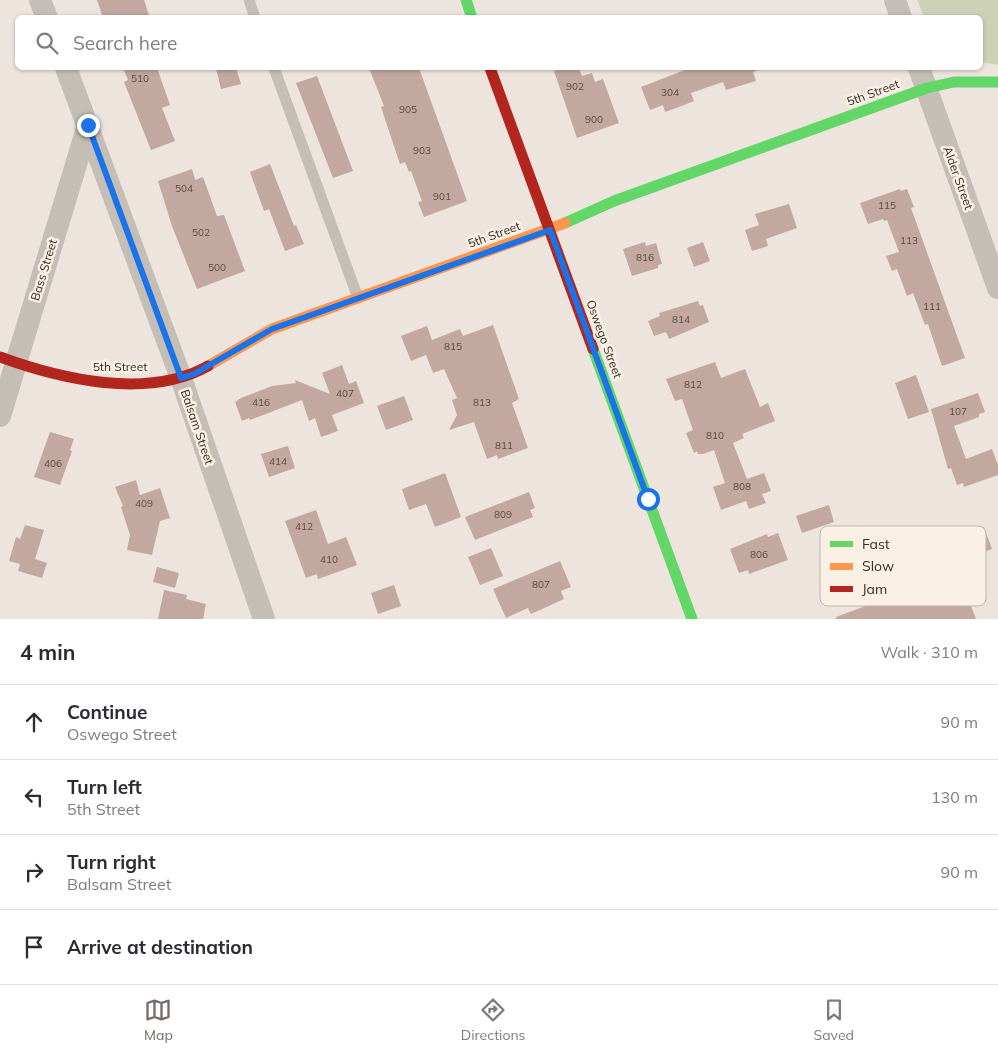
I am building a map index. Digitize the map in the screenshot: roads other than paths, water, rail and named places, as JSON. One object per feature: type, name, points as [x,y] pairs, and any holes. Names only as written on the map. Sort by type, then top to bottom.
[{"type":"street","points":[[40,0],[46,15]]},
{"type":"street","points":[[466,0],[471,15]]},
{"type":"street","points":[[895,0],[900,15]]},
{"type":"street","name":"Balsam Street","points":[[67,70],[181,378],[264,619]]},
{"type":"street","name":"Oswego Street","points":[[491,70],[692,619]]},
{"type":"street","name":"5th Street","points":[[8,360],[68,379],[114,383],[181,378],[194,374],[272,329],[550,230],[614,202],[923,78],[954,82],[998,82]]},
{"type":"street","name":"Alder Street","points":[[923,78],[998,288]]},
{"type":"street","name":"Bass Street","points":[[0,416],[8,360],[88,125]]},
{"type":"lane","points":[[249,0],[255,15]]},
{"type":"lane","points":[[275,70],[358,298]]}]
